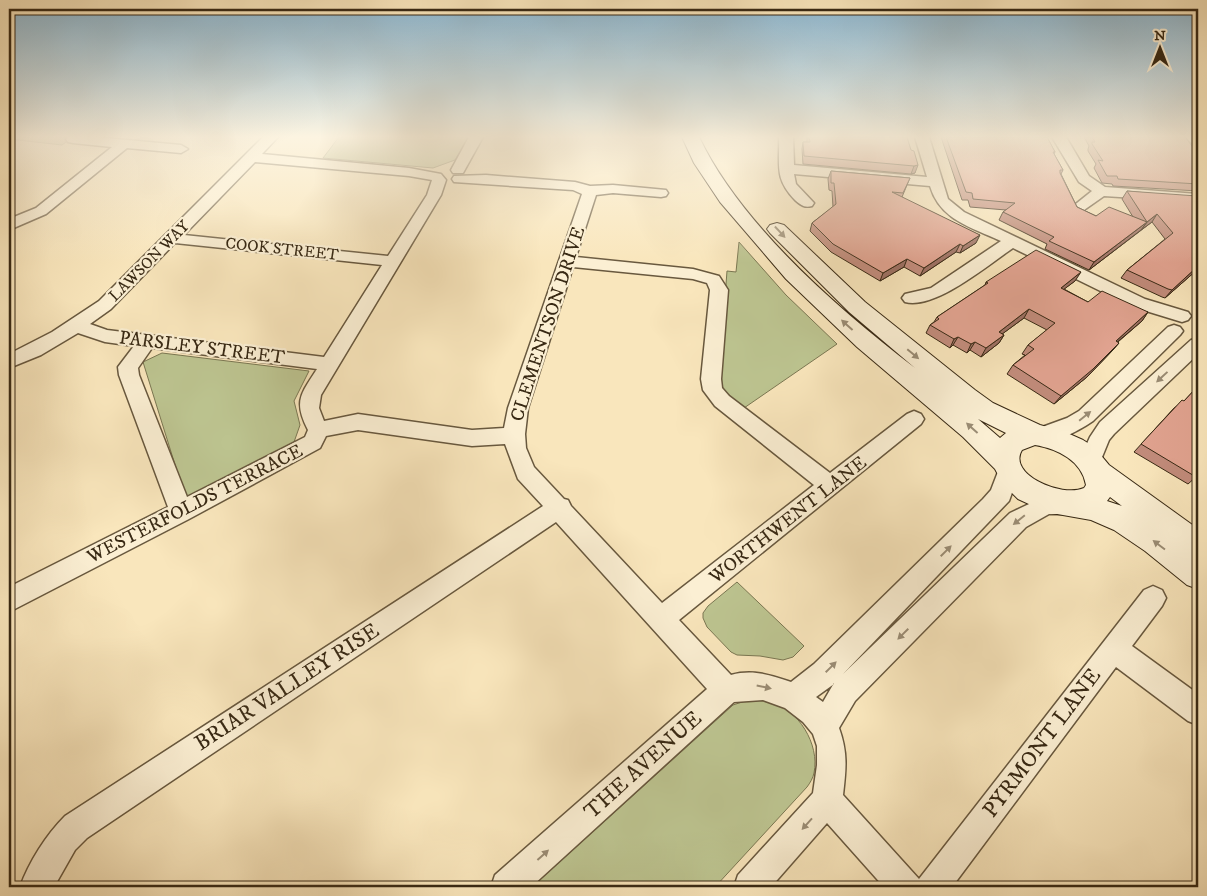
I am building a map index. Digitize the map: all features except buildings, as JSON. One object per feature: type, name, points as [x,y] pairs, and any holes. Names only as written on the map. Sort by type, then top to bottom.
[{"type":"main road","points":[[715,179],[741,216],[812,293],[865,341],[957,415],[1008,466],[1018,482],[1031,492],[1047,500],[1069,505],[1085,506],[1127,524],[1153,540],[1198,575]]},
{"type":"main road","points":[[736,179],[749,197],[796,249],[857,307],[966,397],[984,410],[1038,436],[1068,444],[1094,467],[1198,546]]},
{"type":"main road","points":[[1008,466],[1006,454],[1009,446],[1024,437],[1038,436]]},
{"type":"main road","points":[[1069,505],[1085,503],[1094,498],[1099,491],[1101,483],[1094,467]]},
{"type":"street","points":[[9,235],[11,229],[9,225],[36,214],[80,179]]},
{"type":"street","name":"LAWSON WAY","points":[[9,361],[42,347],[105,305],[229,179]]},
{"type":"street","name":"WESTERFOLDS TERRACE","points":[[9,600],[313,442],[318,430],[309,412],[307,403],[393,261],[447,179]]},
{"type":"street","points":[[484,179],[575,186],[587,191],[613,189],[661,193]]},
{"type":"street","points":[[787,179],[790,186],[807,203]]},
{"type":"street","points":[[896,179],[935,182]]},
{"type":"street","points":[[934,179],[946,206],[959,215],[1139,303],[1186,320]]},
{"type":"street","points":[[1084,179],[1101,191],[1198,198]]},
{"type":"street","name":"CLEMENTSON DRIVE","points":[[587,191],[588,199],[518,408],[513,436],[518,455],[526,473],[560,507],[726,690]]},
{"type":"street","points":[[1079,207],[1101,191]]},
{"type":"street","name":"COOK STREET","points":[[172,238],[393,261]]},
{"type":"street","points":[[911,298],[937,292],[1012,241]]},
{"type":"street","points":[[568,261],[693,274],[714,280],[719,290],[712,379],[713,390],[722,401],[831,486]]},
{"type":"street","points":[[1038,436],[1074,424],[1086,416],[1186,320]]},
{"type":"street","points":[[1094,467],[1097,442],[1107,428],[1198,344],[1184,339],[1186,320]]},
{"type":"street","name":"PARSLEY STREET","points":[[76,326],[105,336],[330,364]]},
{"type":"street","points":[[147,342],[128,367],[129,375],[180,512]]},
{"type":"street","name":"WORTHWENT LANE","points":[[661,619],[914,419]]},
{"type":"street","points":[[318,430],[358,422],[472,438],[513,436]]},
{"type":"street","points":[[794,698],[824,674],[991,506],[1001,494],[1008,466]]},
{"type":"street","points":[[824,726],[845,692],[1018,520],[1046,505],[1069,505]]},
{"type":"street","name":"BRIAR VALLEY RISE","points":[[36,887],[64,839],[76,827],[560,507]]},
{"type":"street","name":"PYRMONT LANE","points":[[932,887],[1154,598]]},
{"type":"street","points":[[1114,649],[1198,711]]},
{"type":"street","points":[[726,690],[741,686],[763,686],[794,698],[813,712],[824,726],[831,746],[832,765],[827,800],[750,887]]},
{"type":"street","name":"THE AVENUE","points":[[507,887],[726,690]]},
{"type":"street","points":[[827,800],[906,887]]},
{"type":"green space","points":[[739,242],[786,295],[837,344],[744,408],[728,395],[722,386],[719,376],[727,271],[736,272]]},
{"type":"green space","points":[[162,353],[309,371],[294,401],[300,425],[293,445],[186,500],[143,362]]},
{"type":"green space","points":[[737,582],[804,646],[793,657],[783,660],[737,655],[731,652],[707,627],[703,613],[708,606]]},
{"type":"green space","points":[[751,699],[768,700],[780,705],[798,720],[805,729],[814,751],[814,773],[807,787],[715,887],[532,887],[733,705]]}]
